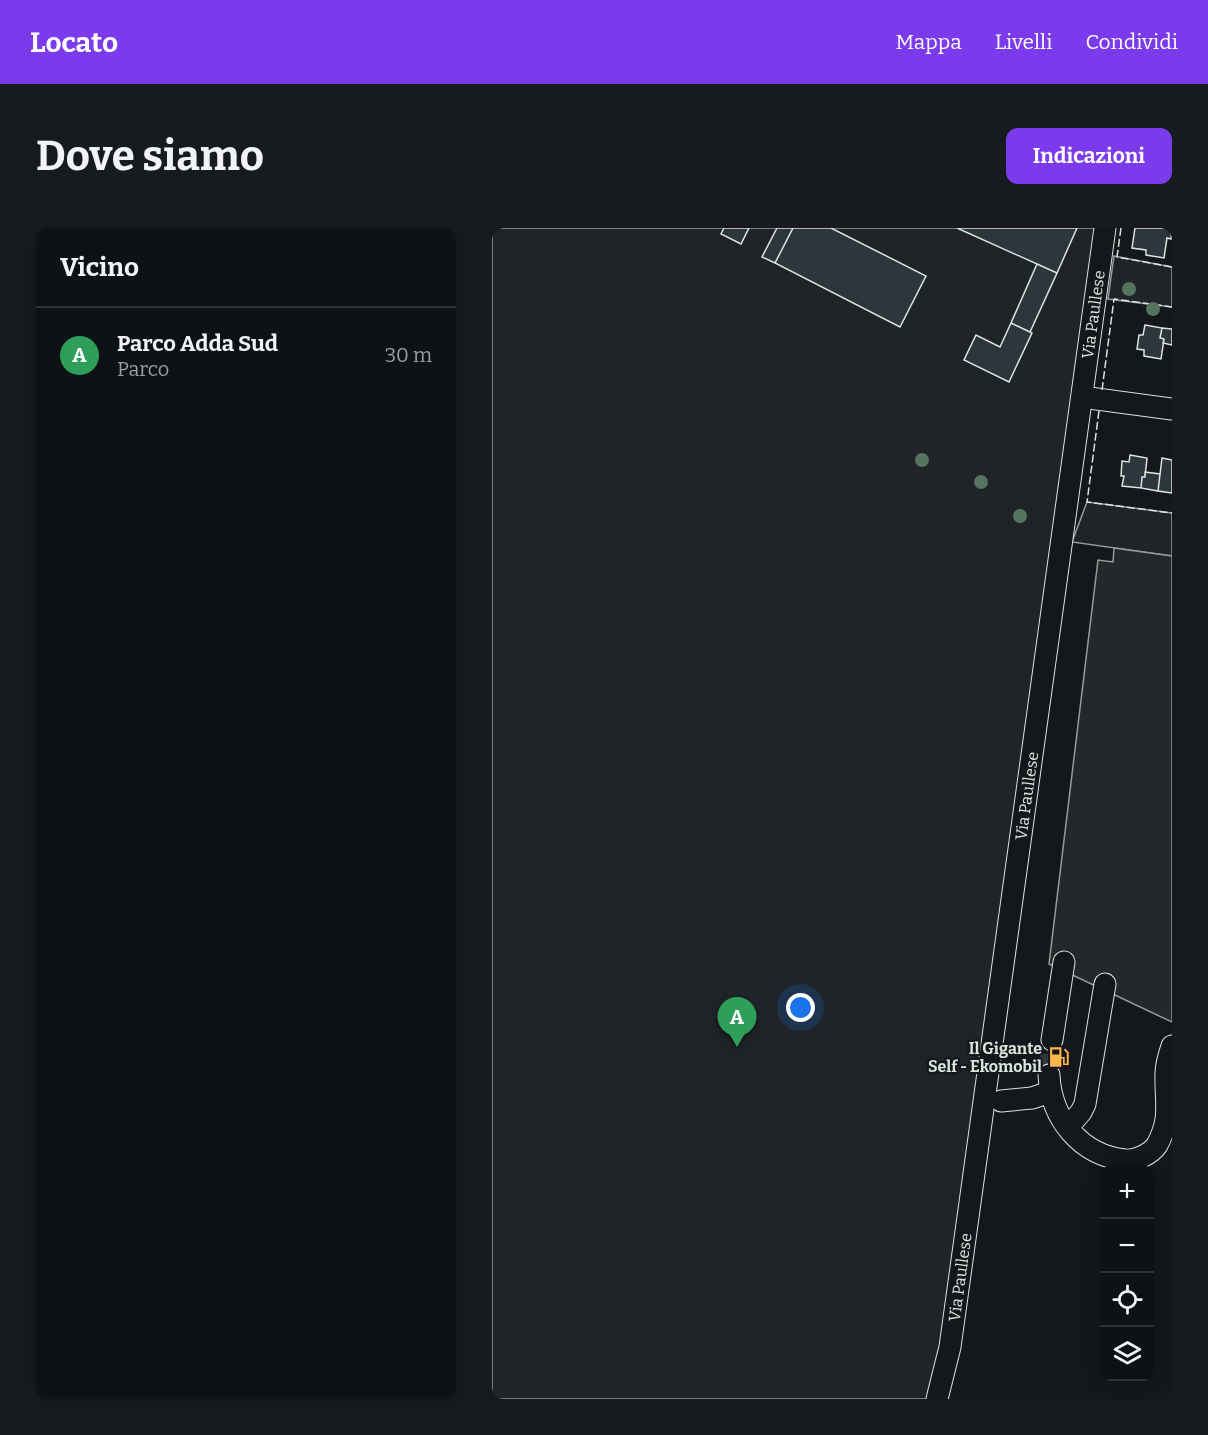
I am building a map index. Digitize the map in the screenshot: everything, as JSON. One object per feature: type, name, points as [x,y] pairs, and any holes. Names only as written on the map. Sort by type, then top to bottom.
[{"type":"street","name":"Via Paullese","points":[[937,1399],[950,1347],[1104,236]]},
{"type":"street","points":[[1082,397],[1172,409]]},
{"type":"street","points":[[1052,1040],[1064,962]]},
{"type":"street","points":[[1068,1127],[1085,1104],[1105,984]]},
{"type":"street","points":[[1001,1101],[1032,1098],[1050,1083],[1057,1111],[1068,1127],[1090,1149],[1111,1158],[1130,1160],[1142,1157],[1156,1148],[1166,1130],[1170,1108],[1165,1073],[1172,1046]]},
{"type":"street","name":"Via Paullese","points":[[950,1347],[953,1399]]},
{"type":"shaded area","points":[[492,228],[1096,228],[942,1335],[931,1399],[492,1399]]},
{"type":"shaded area","points":[[1114,256],[1172,267],[1172,307],[1108,299]]},
{"type":"shaded area","points":[[1087,502],[1172,513],[1172,556],[1072,542]]},
{"type":"shaded area","points":[[1114,548],[1172,556],[1172,1022],[1049,964],[1098,560],[1113,562]]},
{"type":"building","points":[[724,228],[749,228],[741,244],[721,234]]},
{"type":"building","points":[[777,228],[793,228],[775,263],[762,257]]},
{"type":"building","points":[[793,228],[831,228],[926,276],[900,327],[775,263]]},
{"type":"building","points":[[957,228],[1077,228],[1057,273]]},
{"type":"building","points":[[1135,228],[1172,228],[1171,239],[1167,238],[1164,258],[1146,255],[1146,250],[1132,248]]},
{"type":"building","points":[[1037,264],[1057,273],[1030,332],[1011,323]]},
{"type":"building","points":[[1011,323],[1032,333],[1009,382],[964,360],[976,335],[1000,347]]},
{"type":"building","points":[[1145,325],[1162,328],[1160,338],[1164,339],[1161,359],[1144,356],[1144,350],[1137,349],[1139,335],[1143,335]]},
{"type":"building","points":[[1162,328],[1172,329],[1172,345],[1163,343],[1164,339],[1160,338]]},
{"type":"building","points":[[1130,455],[1147,458],[1141,488],[1122,486],[1124,476],[1121,476],[1122,461],[1129,462]]},
{"type":"building","points":[[1162,458],[1172,460],[1172,493],[1158,491]]},
{"type":"building","points":[[1145,472],[1160,474],[1158,491],[1141,488]]},
{"type":"tunnel","points":[[1049,1075],[1052,1040]]},
{"type":"fence","points":[[1121,228],[1117,257],[1172,267]]},
{"type":"fence","points":[[1102,390],[1114,299],[1172,307]]},
{"type":"fence","points":[[1099,411],[1087,502],[1172,513]]},
{"type":"place","name":"Parco Adda Sud","points":[[737,1047]]},
{"type":"place","name":"Il Gigante Self - Ekomobil","points":[[1059,1057]]}]
